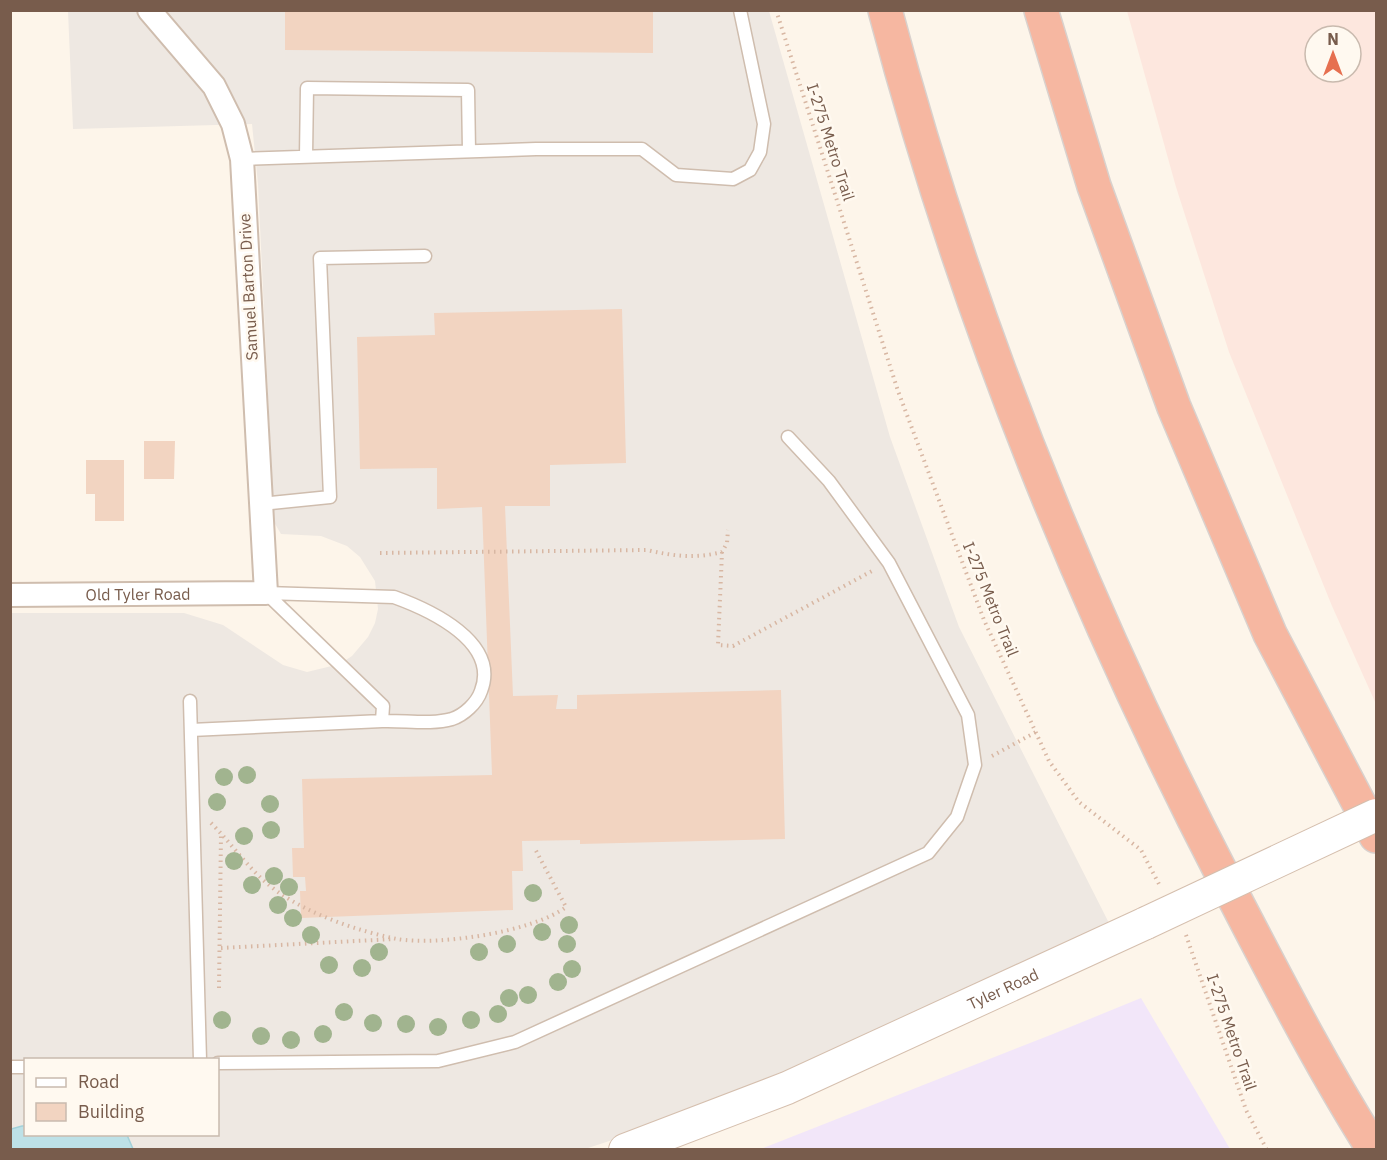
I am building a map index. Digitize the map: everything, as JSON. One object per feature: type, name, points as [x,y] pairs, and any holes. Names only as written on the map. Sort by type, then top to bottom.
[{"type":"highway","points":[[885,10],[956,249],[1027,448],[1075,563],[1178,789],[1298,1021],[1374,1149]]},
{"type":"highway","points":[[1041,10],[1094,186],[1174,407],[1270,634],[1377,836]]},
{"type":"street","name":"Samuel Barton Drive","points":[[149,10],[214,86],[233,124],[242,159],[266,593]]},
{"type":"street","name":"Old Tyler Road","points":[[10,595],[266,593]]},
{"type":"street","name":"Tyler Road","points":[[625,1149],[787,1088],[904,1036],[1377,815]]},
{"type":"lane","points":[[242,159],[469,151],[642,150],[676,175],[733,179],[750,170],[760,152],[764,124],[740,10]]},
{"type":"lane","points":[[306,156],[307,88],[468,90],[469,151]]},
{"type":"lane","points":[[261,504],[330,498],[320,258],[425,256]]},
{"type":"lane","points":[[219,1063],[438,1061],[515,1042],[928,853],[957,817],[975,765],[968,715],[889,563],[829,481],[788,437]]},
{"type":"lane","points":[[266,593],[383,706],[382,721]]},
{"type":"lane","points":[[191,730],[450,719],[466,711],[479,696],[483,686],[483,664],[475,644],[412,604],[394,597],[266,593]]},
{"type":"lane","points":[[190,701],[200,1058]]},
{"type":"path","name":"I-275 Metro Trail","points":[[776,10],[898,391],[984,620],[1049,761],[1079,802],[1141,850],[1162,890]]},
{"type":"path","points":[[728,530],[727,543],[722,552],[718,645],[733,646],[889,563]]},
{"type":"path","points":[[380,553],[647,550],[670,556],[698,558],[722,552]]},
{"type":"path","points":[[975,765],[1036,732]]},
{"type":"path","points":[[193,811],[220,833],[243,862],[280,893],[335,921],[398,939]]},
{"type":"path","points":[[219,988],[220,833]]},
{"type":"path","points":[[221,948],[398,939],[440,940],[510,930],[557,914],[566,907],[534,847]]},
{"type":"path","name":"I-275 Metro Trail","points":[[1184,930],[1246,1110],[1267,1149]]},
{"type":"shaded area","points":[[68,11],[769,11],[890,437],[959,627],[1110,925],[805,1067],[682,1117],[585,1149],[11,1149],[10,613],[184,613],[223,625],[283,665],[307,672],[340,664],[352,656],[368,637],[375,623],[378,609],[375,581],[360,557],[347,546],[321,536],[281,534],[274,522],[258,184],[252,124],[73,129]]},
{"type":"shaded area","points":[[1127,11],[1376,11],[1376,704],[1332,606],[1229,352],[1176,187]]},
{"type":"shaded area","points":[[1141,998],[1230,1149],[761,1149],[1053,1034]]},
{"type":"water","points":[[24,1126],[24,1136],[127,1136],[133,1149],[11,1149],[11,1129]]},
{"type":"building","points":[[285,10],[653,10],[653,53],[285,50]]},
{"type":"building","points":[[622,309],[626,463],[550,465],[550,506],[505,506],[513,696],[558,695],[556,709],[577,709],[577,695],[781,690],[785,839],[580,844],[580,840],[522,841],[523,871],[512,871],[513,910],[301,918],[300,891],[306,891],[305,877],[293,877],[292,848],[304,848],[302,779],[492,775],[482,507],[437,509],[437,468],[360,469],[357,337],[435,335],[434,313]]},
{"type":"building","points":[[144,441],[175,441],[174,479],[144,479]]},
{"type":"building","points":[[86,460],[124,460],[124,521],[95,521],[95,494],[86,494]]}]
